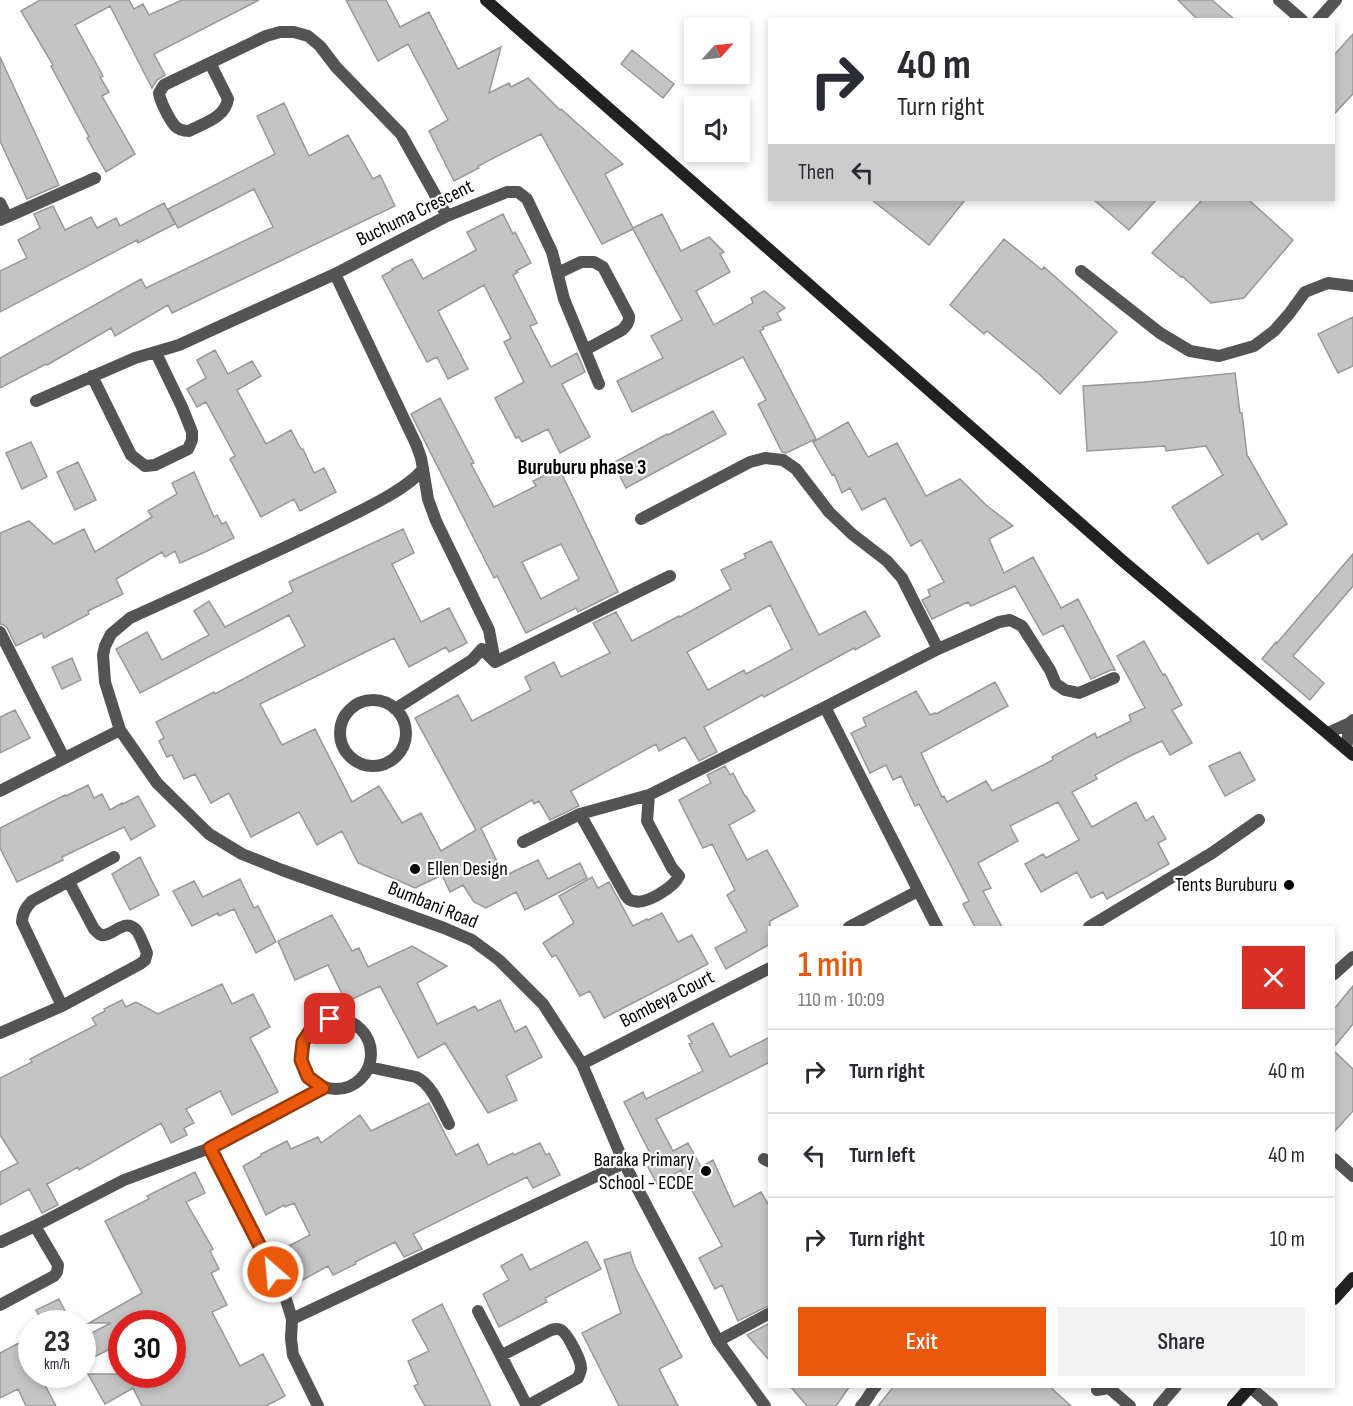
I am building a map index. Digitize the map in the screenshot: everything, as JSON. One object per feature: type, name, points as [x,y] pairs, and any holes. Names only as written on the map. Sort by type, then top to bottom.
[{"type":"street","points":[[486,0],[1125,562],[1349,752]]},
{"type":"street","points":[[1279,0],[1300,18]]},
{"type":"street","points":[[1320,18],[1336,0]]},
{"type":"street","points":[[210,63],[228,99],[227,105],[221,115],[189,131],[183,131],[175,126],[159,98],[164,85],[266,36],[280,32],[294,32],[308,36],[320,46],[336,67],[401,134],[447,216]]},
{"type":"street","points":[[0,203],[4,219],[95,178]]},
{"type":"street","name":"Buchuma Crescent","points":[[36,400],[135,357],[179,345],[335,274],[447,216],[507,192],[518,192],[527,199],[552,252],[564,298],[599,384]]},
{"type":"street","points":[[558,273],[581,262],[594,262],[603,267],[629,316],[627,326],[622,330],[585,350]]},
{"type":"street","points":[[1081,271],[1160,333],[1190,351],[1219,356],[1254,346],[1274,331],[1305,292],[1328,283],[1353,286]]},
{"type":"street","points":[[335,274],[416,444],[421,458],[428,499],[436,521],[489,630],[495,662]]},
{"type":"street","points":[[92,376],[131,455],[146,466],[155,465],[188,448],[192,440],[192,432],[182,407],[156,353]]},
{"type":"street","points":[[641,519],[750,462],[765,458],[783,460],[796,469],[829,512],[852,534],[887,561],[902,578],[938,649]]},
{"type":"street","name":"Bumbani Road","points":[[423,469],[415,478],[369,507],[130,618],[111,634],[105,646],[105,682],[120,730],[157,783],[209,834],[242,854],[472,940],[499,960],[543,1005],[582,1064],[624,1163],[718,1341],[765,1406]]},
{"type":"street","points":[[495,662],[670,576]]},
{"type":"street","points":[[523,842],[580,814],[649,795],[938,649],[999,622],[1010,620],[1022,626],[1050,670],[1056,684],[1065,690],[1079,693],[1113,678]]},
{"type":"street","points":[[0,632],[64,758]]},
{"type":"street","points":[[395,709],[472,660],[483,649],[495,662]]},
{"type":"street","points":[[380,701],[395,709],[405,723],[406,741],[398,756],[384,765],[375,766],[367,766],[351,758],[342,744],[340,727],[348,711],[363,702],[380,701]]},
{"type":"street","points":[[825,707],[936,926]]},
{"type":"street","points":[[1328,733],[1352,722]]},
{"type":"street","points":[[1349,752],[1352,722]]},
{"type":"street","points":[[0,791],[120,730]]},
{"type":"street","points":[[580,814],[626,896],[637,902],[647,900],[670,887],[679,876],[672,868],[647,821],[649,795]]},
{"type":"street","points":[[1091,926],[1212,853],[1259,820]]},
{"type":"street","points":[[62,1006],[22,922],[22,916],[32,901],[114,857]]},
{"type":"street","points":[[0,1033],[62,1006],[146,960],[147,952],[134,928],[123,926],[101,935],[94,929],[69,882]]},
{"type":"street","points":[[851,926],[918,891]]},
{"type":"street","points":[[1335,973],[1353,957]]},
{"type":"street","name":"Bombeya Court","points":[[582,1064],[768,969]]},
{"type":"street","points":[[330,1019],[349,1021],[364,1032],[371,1049],[369,1067],[358,1082],[342,1090],[323,1088],[308,1077],[301,1060],[303,1042],[313,1027],[330,1019]]},
{"type":"street","points":[[369,1067],[423,1080],[449,1124]]},
{"type":"street","points":[[1,1242],[124,1180],[210,1148],[323,1088]]},
{"type":"street","points":[[210,1148],[284,1293],[292,1319],[293,1355],[318,1406]]},
{"type":"street","points":[[1335,1161],[1353,1176]]},
{"type":"street","points":[[292,1319],[624,1163]]},
{"type":"street","points":[[0,1305],[54,1276],[57,1272],[57,1265],[36,1226]]},
{"type":"street","points":[[1335,1298],[1353,1278]]},
{"type":"street","points":[[478,1311],[527,1406],[578,1378],[581,1370],[580,1361],[567,1335],[556,1329],[502,1355]]},
{"type":"street","points":[[718,1341],[768,1314]]},
{"type":"street","points":[[861,1406],[874,1388]]},
{"type":"street","points":[[1091,1389],[1109,1388],[1130,1406]]},
{"type":"street","points":[[1159,1406],[1174,1388]]},
{"type":"street","points":[[1233,1406],[1248,1388]]},
{"type":"street","points":[[1252,1388],[1272,1406]]},
{"type":"building","points":[[40,0],[129,0],[134,9],[143,4],[149,15],[182,0],[259,0],[154,54],[165,75],[157,80],[152,88],[110,6],[75,25],[103,76],[100,77],[109,92],[102,96],[135,154],[106,172],[51,66],[53,65],[21,11]]},
{"type":"building","points":[[346,0],[386,0],[400,27],[429,12],[458,69],[501,47],[489,93],[509,83],[511,87],[528,78],[560,110],[623,164],[605,174],[633,228],[662,214],[681,251],[709,237],[724,252],[720,254],[730,272],[696,291],[714,325],[753,303],[751,298],[764,291],[785,308],[777,313],[781,320],[763,327],[764,329],[760,331],[816,439],[786,453],[782,452],[758,404],[766,400],[743,357],[632,412],[617,381],[663,358],[651,336],[682,320],[633,229],[602,244],[541,134],[454,181],[429,131],[448,120],[408,44],[378,61]]},
{"type":"building","points":[[1178,0],[1212,0],[1233,18],[1196,18]]},
{"type":"building","points":[[1353,34],[1353,94],[1335,113],[1335,54]]},
{"type":"building","points":[[632,50],[674,84],[663,98],[621,64]]},
{"type":"building","points":[[0,57],[59,185],[27,199],[0,141]]},
{"type":"building","points":[[284,103],[309,156],[348,135],[373,179],[380,175],[395,206],[172,313],[168,305],[115,336],[111,328],[47,365],[0,388],[0,358],[141,279],[146,288],[273,227],[254,189],[178,228],[168,209],[275,154],[257,116]]},
{"type":"building","points":[[873,201],[964,201],[929,245]]},
{"type":"building","points":[[1095,201],[1155,201],[1129,230]]},
{"type":"building","points":[[1201,201],[1250,201],[1293,240],[1244,298],[1211,303],[1182,276],[1152,253]]},
{"type":"building","points":[[164,203],[175,224],[138,243],[137,240],[0,312],[0,271],[27,258],[18,240],[40,228],[34,214],[53,206],[65,230],[91,217],[97,228],[116,218],[120,226]]},
{"type":"building","points":[[503,214],[531,263],[513,275],[537,323],[530,326],[551,367],[577,353],[585,372],[562,384],[590,437],[560,453],[548,429],[522,442],[519,437],[516,438],[495,398],[524,382],[504,342],[511,338],[484,285],[438,311],[468,369],[448,379],[437,357],[427,362],[382,276],[412,259],[423,279],[476,250],[467,232]]},
{"type":"building","points":[[1004,239],[1042,270],[1044,267],[1117,332],[1060,394],[987,331],[984,334],[950,305]]},
{"type":"building","points":[[1353,317],[1353,366],[1338,373],[1318,334]]},
{"type":"building","points":[[215,350],[228,374],[252,361],[261,376],[237,390],[266,444],[291,430],[314,473],[324,468],[336,492],[300,511],[294,499],[261,517],[230,459],[235,456],[206,402],[197,407],[187,389],[206,378],[197,360]]},
{"type":"building","points":[[1235,373],[1247,455],[1287,524],[1262,540],[1258,533],[1208,564],[1172,507],[1223,475],[1206,446],[1166,451],[1165,446],[1087,451],[1083,386]]},
{"type":"building","points":[[440,398],[494,507],[536,486],[533,481],[559,468],[618,592],[578,612],[576,608],[526,633],[497,576],[494,578],[411,414]],"holes":[[[561,544],[579,579],[541,599],[522,562]]]},
{"type":"building","points":[[713,411],[726,434],[626,488],[613,463]]},
{"type":"building","points":[[848,422],[868,457],[897,443],[926,496],[960,479],[986,505],[1013,526],[989,539],[1004,573],[1033,557],[1061,608],[1078,599],[1115,670],[1091,679],[1063,625],[1043,635],[1015,586],[971,606],[968,602],[932,619],[922,600],[930,596],[928,590],[944,582],[921,540],[911,546],[885,498],[862,510],[850,488],[842,493],[834,474],[832,475],[813,442]]},
{"type":"building","points":[[31,442],[47,477],[22,489],[6,453]]},
{"type":"building","points":[[78,462],[96,500],[75,510],[57,472]]},
{"type":"building","points":[[194,472],[214,517],[217,515],[222,524],[226,522],[234,538],[180,563],[175,551],[165,557],[162,552],[116,579],[123,594],[88,611],[89,614],[44,638],[42,633],[16,646],[7,628],[0,624],[0,533],[29,521],[54,544],[84,529],[95,552],[152,517],[148,511],[177,494],[172,483]]},
{"type":"building","points":[[403,529],[414,553],[392,564],[421,622],[449,608],[467,643],[449,652],[446,647],[409,667],[394,638],[260,704],[282,745],[315,729],[352,802],[379,786],[402,823],[421,813],[441,851],[476,830],[415,718],[458,695],[472,721],[531,690],[525,677],[554,662],[561,677],[610,653],[593,623],[616,612],[632,641],[731,589],[721,570],[746,558],[744,554],[771,541],[819,635],[865,611],[880,636],[704,727],[717,752],[699,761],[685,737],[659,751],[656,744],[571,791],[579,806],[550,820],[539,801],[534,804],[532,800],[481,828],[504,876],[538,860],[548,879],[580,863],[587,878],[525,910],[516,892],[486,908],[474,902],[463,885],[450,892],[442,875],[415,888],[358,863],[342,831],[317,845],[299,812],[251,837],[229,793],[211,803],[195,774],[184,779],[172,755],[167,757],[159,741],[164,738],[156,722],[214,692],[215,694],[305,646],[289,615],[140,693],[116,649],[147,632],[162,660],[209,635],[194,611],[209,601],[225,627],[293,592],[289,582]],"holes":[[[770,605],[792,649],[746,674],[744,670],[708,690],[687,652]]]},
{"type":"building","points":[[1353,554],[1353,586],[1293,656],[1324,683],[1310,700],[1262,659]]},
{"type":"building","points":[[1144,641],[1182,705],[1172,710],[1192,743],[1170,755],[1162,741],[1095,775],[1097,779],[1072,792],[1092,827],[1136,802],[1146,821],[1153,816],[1166,839],[1158,843],[1169,864],[1107,899],[1103,892],[1091,898],[1077,872],[1041,892],[1025,864],[1043,854],[1046,858],[1079,840],[1058,802],[1010,826],[1018,841],[978,863],[991,888],[983,891],[1001,926],[974,926],[963,904],[969,901],[919,804],[915,806],[901,776],[893,780],[886,765],[870,773],[851,733],[866,726],[863,718],[916,691],[930,715],[936,714],[995,682],[1008,706],[921,753],[942,797],[944,796],[947,802],[986,781],[992,791],[1053,760],[1052,757],[1095,733],[1097,738],[1131,721],[1129,715],[1145,708],[1117,656]]},
{"type":"building","points":[[72,658],[81,680],[62,689],[52,667]]},
{"type":"building","points":[[15,710],[30,738],[0,753],[0,717]]},
{"type":"building","points":[[1240,752],[1255,780],[1225,796],[1209,766]]},
{"type":"building","points":[[725,766],[730,775],[733,773],[755,811],[729,825],[747,860],[767,850],[798,906],[770,921],[768,945],[726,969],[715,948],[747,931],[727,895],[735,890],[712,844],[703,848],[679,800],[711,783],[707,775]]},
{"type":"building","points":[[88,785],[94,798],[102,794],[110,810],[138,796],[155,826],[131,840],[124,827],[17,882],[0,848],[0,828]]},
{"type":"building","points":[[140,857],[159,895],[130,910],[112,874]]},
{"type":"building","points":[[592,877],[598,888],[609,882],[633,926],[662,913],[678,942],[692,935],[708,964],[604,1018],[590,991],[580,996],[556,955],[552,957],[543,943],[574,923],[559,896]]},
{"type":"building","points":[[240,879],[254,908],[258,906],[276,942],[256,953],[234,909],[219,916],[218,913],[192,926],[173,891],[194,881],[203,897]]},
{"type":"building","points":[[332,915],[352,951],[359,948],[368,967],[412,946],[447,966],[417,983],[437,1024],[475,1006],[478,1011],[500,1000],[515,1032],[526,1026],[542,1057],[506,1076],[517,1100],[488,1113],[445,1043],[418,1058],[380,986],[346,1002],[328,965],[295,980],[278,941]]},
{"type":"building","points":[[222,984],[232,1004],[253,994],[270,1027],[250,1038],[278,1092],[232,1115],[220,1091],[186,1109],[194,1123],[184,1128],[187,1135],[171,1143],[161,1123],[79,1170],[78,1167],[47,1184],[58,1205],[42,1213],[29,1189],[0,1205],[0,1172],[18,1163],[0,1135],[0,1078],[32,1062],[30,1059],[96,1025],[92,1018],[122,1000],[126,1007],[136,1002],[158,1014]]},
{"type":"building","points":[[1353,986],[1353,1024],[1335,1046],[1335,1008]]},
{"type":"building","points":[[713,1023],[730,1057],[768,1038],[768,1063],[656,1119],[673,1151],[688,1143],[701,1167],[713,1160],[734,1207],[761,1192],[768,1204],[768,1306],[738,1321],[722,1285],[715,1289],[699,1258],[722,1246],[681,1170],[657,1184],[648,1167],[655,1163],[624,1102],[643,1092],[646,1099],[703,1071],[689,1044],[692,1043],[688,1036]]},
{"type":"building","points":[[1335,1052],[1353,1069],[1353,1111],[1335,1131]]},
{"type":"building","points":[[429,1103],[456,1155],[478,1144],[488,1165],[540,1143],[546,1155],[549,1153],[560,1175],[533,1188],[527,1177],[413,1234],[422,1249],[404,1257],[395,1242],[333,1275],[328,1266],[299,1282],[281,1250],[310,1235],[294,1203],[285,1207],[284,1205],[266,1215],[243,1166],[287,1141],[291,1149],[318,1137],[321,1143],[360,1115],[371,1131]]},
{"type":"building","points":[[195,1172],[205,1193],[186,1202],[213,1249],[210,1251],[219,1269],[211,1273],[227,1305],[212,1312],[240,1366],[263,1354],[285,1396],[266,1406],[142,1406],[133,1388],[186,1388],[186,1310],[112,1310],[142,1293],[105,1221],[149,1199],[147,1196]]},
{"type":"building","points":[[585,1242],[601,1269],[545,1298],[547,1302],[499,1327],[483,1294],[509,1280],[501,1266],[522,1254],[530,1270]]},
{"type":"building","points":[[630,1252],[635,1267],[682,1357],[659,1369],[678,1406],[619,1406],[582,1333],[621,1313],[604,1260]]},
{"type":"building","points":[[59,1299],[64,1310],[36,1310]]},
{"type":"building","points":[[442,1304],[491,1406],[425,1406],[414,1386],[418,1384],[408,1361],[429,1351],[412,1320]]},
{"type":"building","points":[[108,1312],[108,1323],[96,1323],[96,1319]]},
{"type":"building","points":[[768,1324],[768,1359],[747,1335]]},
{"type":"building","points":[[108,1325],[108,1350],[96,1356],[96,1331]]},
{"type":"building","points":[[18,1343],[18,1388],[46,1388],[56,1406],[26,1406],[18,1389],[0,1398],[0,1353]]},
{"type":"building","points":[[96,1374],[108,1374],[108,1388],[133,1388],[105,1404],[96,1388]]},
{"type":"building","points":[[792,1388],[849,1388],[836,1406],[807,1406]]},
{"type":"building","points":[[892,1388],[1051,1388],[1071,1406],[878,1406]]},
{"type":"place","name":"Ellen Design","points":[[415,869]]},
{"type":"place","name":"Tents Buruburu","points":[[1289,885]]},
{"type":"place","name":"Baraka Primary School - ECDE","points":[[706,1171]]},
{"type":"district","name":"Buruburu phase 3","points":[[582,467]]},
{"type":"route","points":[[273,1272],[210,1148],[323,1088],[308,1077],[301,1060],[303,1042],[313,1027],[330,1019]]}]
